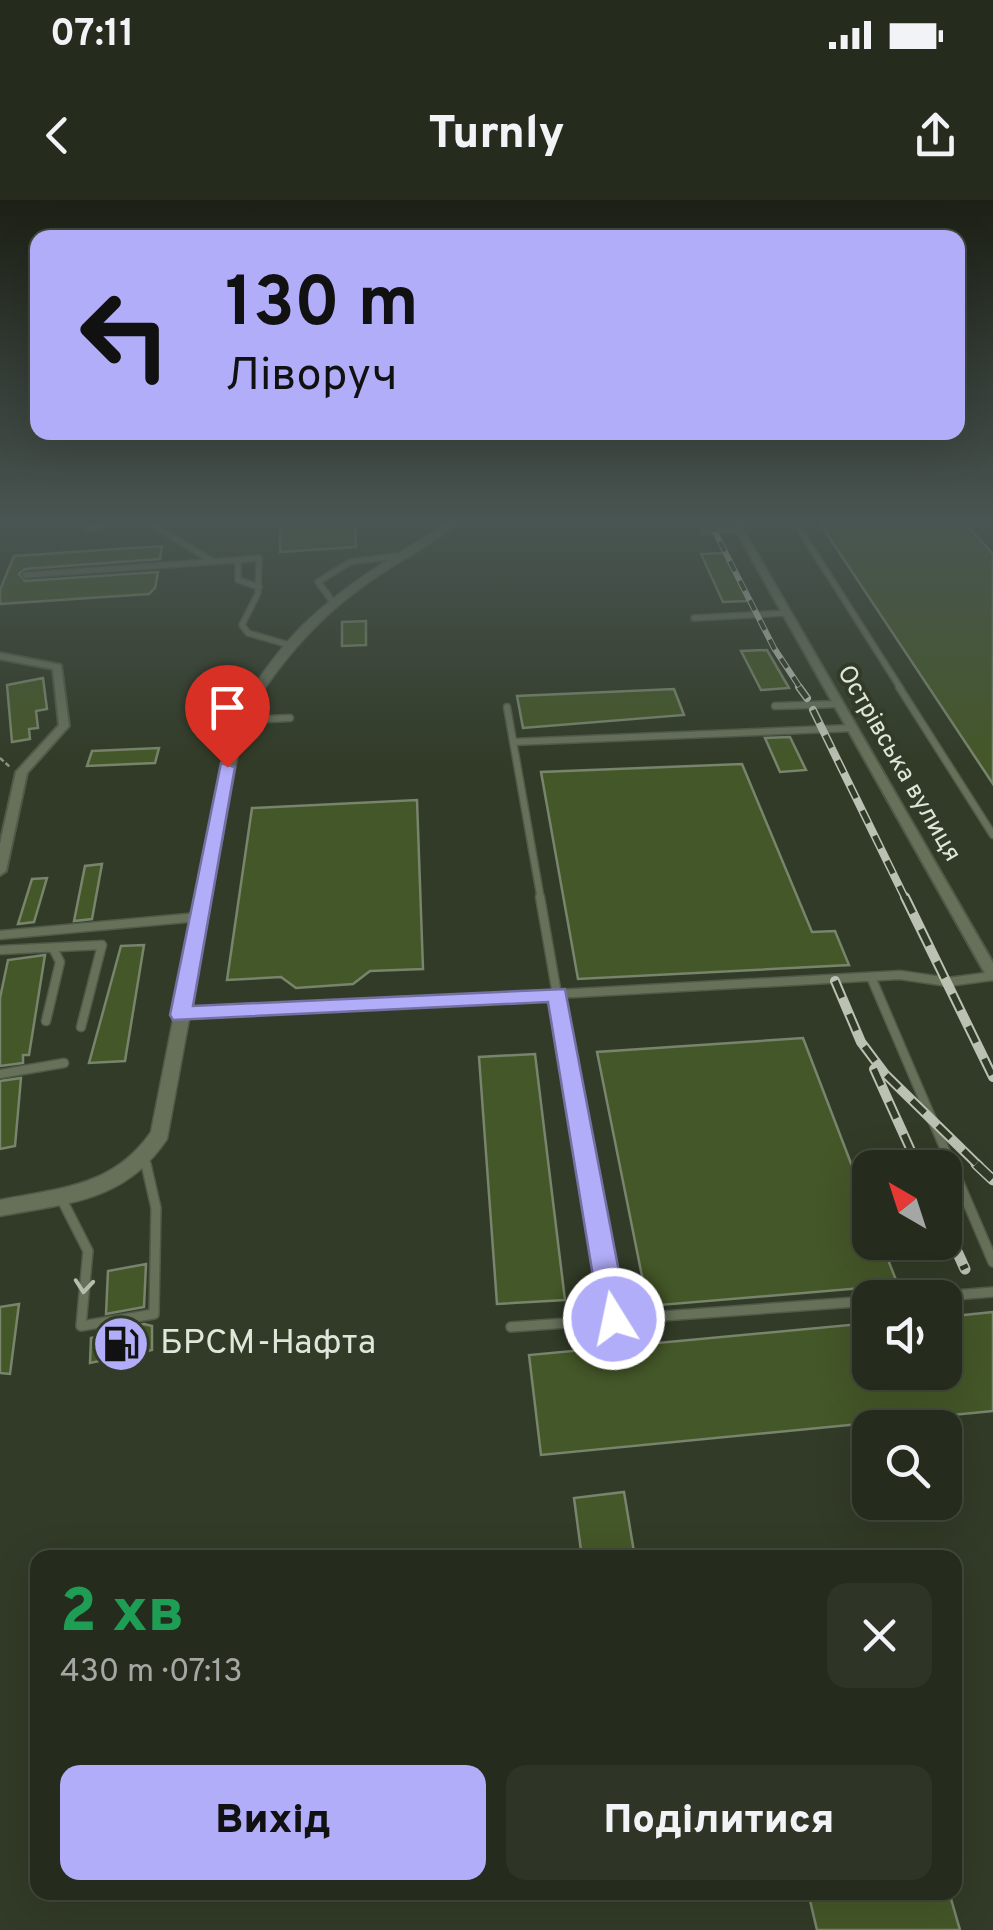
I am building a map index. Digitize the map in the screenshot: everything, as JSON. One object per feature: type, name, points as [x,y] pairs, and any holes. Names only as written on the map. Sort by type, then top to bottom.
[{"type":"street","points":[[0,1208],[104,1186],[146,1160],[160,1134],[238,720],[286,644],[332,603]]},
{"type":"street","name":"Острівська вулиця","points":[[781,603],[993,976]]},
{"type":"street","points":[[0,656],[58,668],[64,726],[22,772],[0,871]]},
{"type":"lane","points":[[258,603],[242,625],[248,633],[286,644]]},
{"type":"lane","points":[[846,603],[993,835]]},
{"type":"lane","points":[[694,618],[787,613]]},
{"type":"lane","points":[[775,706],[838,704]]},
{"type":"lane","points":[[507,707],[614,1319]]},
{"type":"lane","points":[[238,720],[290,718]]},
{"type":"lane","points":[[513,742],[852,728]]},
{"type":"lane","points":[[0,935],[198,917]]},
{"type":"lane","points":[[0,950],[102,945],[81,1027]]},
{"type":"lane","points":[[46,1021],[60,962],[53,948]]},
{"type":"lane","points":[[181,1015],[871,976],[900,975],[948,982],[993,976]]},
{"type":"lane","points":[[871,976],[993,1262]]},
{"type":"lane","points":[[0,1074],[64,1063]]},
{"type":"lane","points":[[60,1196],[88,1251],[81,1326],[154,1314],[156,1208],[146,1160]]},
{"type":"lane","points":[[962,1294],[993,1292]]},
{"type":"lane","points":[[512,1328],[852,1302]]},
{"type":"building","points":[[873,603],[993,603],[993,784]]},
{"type":"building","points":[[366,621],[366,645],[342,646],[342,622]]},
{"type":"building","points":[[767,650],[789,688],[761,690],[741,651]]},
{"type":"building","points":[[43,678],[47,709],[36,711],[38,728],[29,729],[30,739],[12,742],[7,685]]},
{"type":"building","points":[[674,689],[684,715],[523,728],[517,696]]},
{"type":"building","points":[[790,737],[806,770],[780,772],[765,738]]},
{"type":"building","points":[[159,748],[155,763],[87,766],[92,751]]},
{"type":"building","points":[[742,764],[812,932],[835,931],[849,965],[578,979],[541,772]]},
{"type":"building","points":[[417,800],[423,969],[370,971],[353,984],[296,988],[281,977],[227,980],[252,808]]},
{"type":"building","points":[[102,864],[92,919],[74,921],[85,866]]},
{"type":"building","points":[[47,878],[34,922],[18,924],[32,879]]},
{"type":"building","points":[[144,945],[125,1061],[89,1063],[121,946]]},
{"type":"building","points":[[45,955],[29,1055],[23,1055],[23,1063],[0,1066],[0,998],[8,960]]},
{"type":"building","points":[[803,1038],[852,1166],[852,1260],[888,1260],[896,1280],[852,1280],[852,1289],[648,1306],[597,1052]]},
{"type":"building","points":[[535,1054],[565,1300],[497,1304],[479,1057]]},
{"type":"building","points":[[21,1078],[15,1146],[0,1149],[0,1081]]},
{"type":"building","points":[[146,1264],[144,1307],[106,1314],[108,1271]]},
{"type":"building","points":[[19,1304],[10,1374],[0,1373],[0,1307]]},
{"type":"building","points":[[993,1312],[993,1411],[962,1414],[962,1410],[852,1410],[852,1425],[541,1455],[529,1355],[852,1325],[852,1390],[962,1390],[962,1315]]},
{"type":"building","name":"БРСМ-Нафта","points":[[152,1326],[152,1350],[90,1363],[91,1338],[104,1335],[105,1330]]},
{"type":"building","points":[[624,1492],[634,1550],[581,1550],[574,1498]]},
{"type":"building","points":[[810,1900],[951,1900],[960,1930],[817,1930]]},
{"type":"railway","points":[[751,603],[801,689]]},
{"type":"railway","points":[[799,687],[807,698]]},
{"type":"railway","points":[[813,710],[906,900]]},
{"type":"railway","points":[[905,897],[993,1077]]},
{"type":"railway","points":[[835,981],[861,1042],[885,1074],[979,1166]]},
{"type":"railway","points":[[874,1069],[911,1150]]},
{"type":"railway","points":[[976,1164],[993,1180]]},
{"type":"railway","points":[[961,1260],[965,1269]]},
{"type":"place","name":"БРСМ-Нафта","points":[[121,1344]]},
{"type":"route","points":[[227,767],[181,1015],[558,994],[614,1319]]}]
